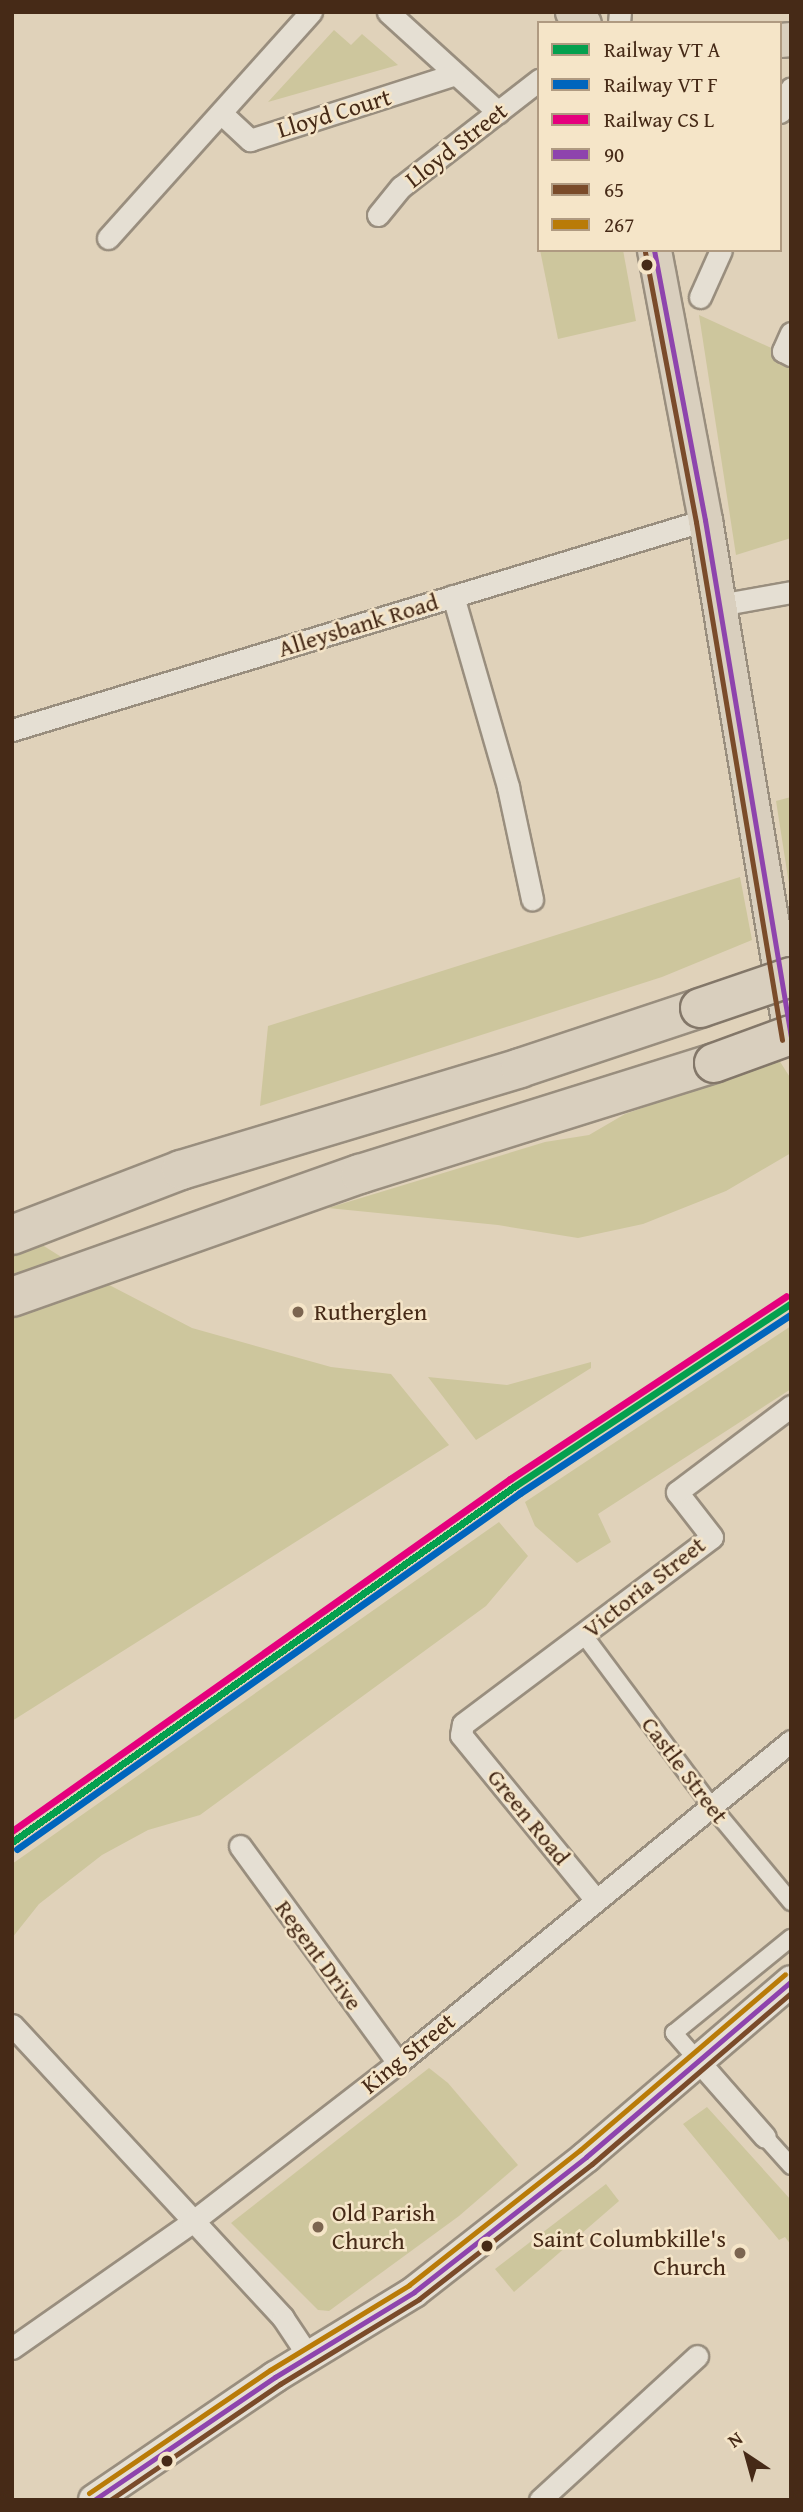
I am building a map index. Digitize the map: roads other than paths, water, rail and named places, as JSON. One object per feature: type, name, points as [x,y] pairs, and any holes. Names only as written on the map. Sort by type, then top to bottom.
[{"type":"highway","points":[[12,1235],[181,1170],[520,1068],[791,977]]},
{"type":"highway","points":[[12,1297],[360,1174],[791,1037]]},
{"type":"main road","points":[[654,252],[705,520],[791,1037]]},
{"type":"main road","points":[[700,2063],[791,1981]]},
{"type":"main road","points":[[94,2500],[309,2357],[414,2291],[700,2063],[791,1998]]},
{"type":"street","points":[[108,238],[311,12]]},
{"type":"street","points":[[388,12],[498,112]]},
{"type":"street","name":"Lloyd Court","points":[[221,113],[250,139],[456,74]]},
{"type":"street","name":"Lloyd Street","points":[[378,215],[401,187],[537,82]]},
{"type":"street","points":[[782,108],[791,88]]},
{"type":"street","points":[[701,297],[720,252]]},
{"type":"street","name":"Alleysbank Road","points":[[12,730],[705,520]]},
{"type":"street","points":[[719,605],[791,592]]},
{"type":"street","points":[[453,596],[508,787],[532,899]]},
{"type":"street","name":"Victoria Street","points":[[461,1735],[463,1724],[712,1537],[677,1492],[791,1406]]},
{"type":"street","name":"Castle Street","points":[[583,1634],[711,1807],[791,1902]]},
{"type":"street","name":"Green Road","points":[[461,1735],[596,1900]]},
{"type":"street","name":"King Street","points":[[12,2348],[192,2222],[398,2063],[791,1741]]},
{"type":"street","name":"Regent Drive","points":[[240,1846],[398,2063]]},
{"type":"street","points":[[791,1938],[674,2033],[791,2166]]},
{"type":"street","points":[[17,2038],[283,2318],[309,2357]]},
{"type":"street","points":[[540,2500],[697,2356]]},
{"type":"place","name":"Rutherglen","points":[[298,1312]]},
{"type":"place","name":"Old Parish Church","points":[[318,2227]]},
{"type":"place","name":"Saint Columbkille's Church","points":[[740,2253]]}]
